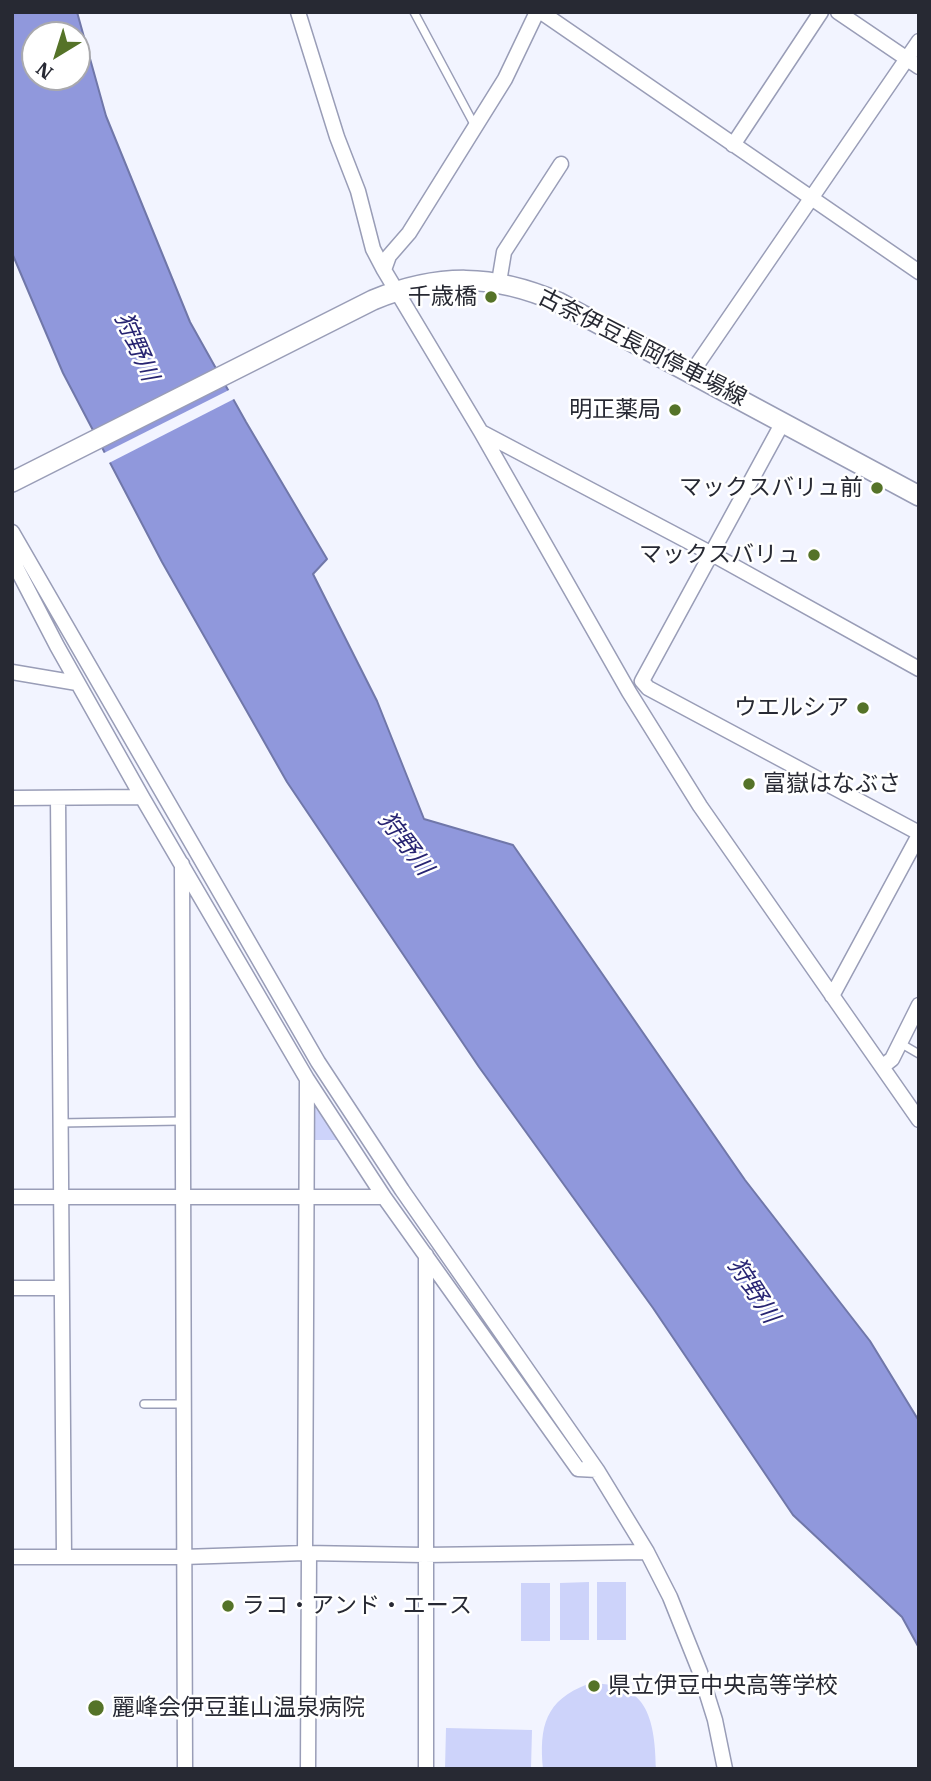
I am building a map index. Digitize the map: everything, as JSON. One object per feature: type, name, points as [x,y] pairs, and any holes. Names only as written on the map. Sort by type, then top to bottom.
[{"type":"main road","name":"古奈伊豆長岡停車場線","points":[[12,482],[373,300],[420,285],[464,279],[499,282],[558,302],[919,496]]},
{"type":"street","points":[[298,12],[337,137],[358,191],[373,249],[384,270],[664,749],[700,806],[919,1120]]},
{"type":"street","points":[[384,270],[389,256],[409,233],[505,79],[539,12],[919,272]]},
{"type":"street","points":[[733,145],[821,12]]},
{"type":"street","points":[[838,12],[853,17],[913,63]]},
{"type":"street","points":[[692,372],[811,199],[913,63],[919,41]]},
{"type":"street","points":[[499,282],[504,252],[561,164]]},
{"type":"street","points":[[783,422],[642,681],[648,688],[919,834],[832,996]]},
{"type":"street","points":[[481,432],[712,554],[919,669]]},
{"type":"street","points":[[14,534],[18,583],[307,1079],[384,1197],[578,1469],[597,1470]]},
{"type":"street","points":[[14,534],[318,1062],[402,1190],[597,1470],[647,1552],[670,1597],[700,1672],[715,1720],[725,1769]]},
{"type":"street","points":[[12,672],[77,682]]},
{"type":"street","points":[[58,797],[59,1197],[64,1557]]},
{"type":"street","points":[[12,798],[142,797]]},
{"type":"street","points":[[182,863],[181,1197],[185,1769]]},
{"type":"street","points":[[883,1067],[892,1059],[919,1004]]},
{"type":"street","points":[[307,1079],[305,1197],[308,1769]]},
{"type":"street","points":[[12,1197],[384,1197]]},
{"type":"street","points":[[426,1255],[426,1769]]},
{"type":"street","points":[[12,1289],[61,1288]]},
{"type":"street","points":[[12,1557],[647,1552]]},
{"type":"lane","points":[[414,12],[475,125]]},
{"type":"lane","points":[[900,1043],[919,1054]]},
{"type":"lane","points":[[59,1123],[181,1121]]},
{"type":"lane","points":[[144,1404],[183,1404]]},
{"type":"shaded area","points":[[315,1098],[339,1140],[312,1140],[310,1099]]},
{"type":"shaded area","points":[[589,1582],[589,1640],[560,1640],[560,1583]]},
{"type":"shaded area","points":[[597,1582],[626,1582],[626,1640],[597,1640]]},
{"type":"shaded area","points":[[521,1583],[550,1583],[550,1641],[521,1641]]},
{"type":"shaded area","points":[[588,1684],[608,1684],[636,1696],[650,1720],[656,1769],[543,1769],[542,1740],[548,1717],[562,1698]]},
{"type":"shaded area","points":[[446,1728],[532,1730],[531,1769],[445,1769]]},
{"type":"water","name":"狩野川","points":[[12,12],[77,12],[80,21],[21,21],[21,91],[91,91],[91,62],[106,116],[190,322],[327,559],[313,574],[377,701],[424,819],[513,845],[745,1180],[870,1341],[919,1421],[919,1648],[902,1617],[793,1515],[653,1308],[479,1067],[287,782],[162,562],[63,373],[12,253]]},
{"type":"pier","points":[[231,389],[236,398],[107,464],[102,454]]},
{"type":"place","name":"千歳橋","points":[[491,297]]},
{"type":"place","name":"明正薬局","points":[[675,410]]},
{"type":"place","name":"マックスバリュ前","points":[[877,488]]},
{"type":"place","name":"マックスバリュ","points":[[814,555]]},
{"type":"place","name":"ウエルシア","points":[[863,708]]},
{"type":"place","name":"富嶽はなぶさ","points":[[749,784]]},
{"type":"place","name":"ラコ・アンド・エース","points":[[228,1606]]},
{"type":"place","name":"県立伊豆中央高等学校","points":[[594,1686]]},
{"type":"place","name":"麗峰会伊豆韮山温泉病院","points":[[96,1708]]}]
